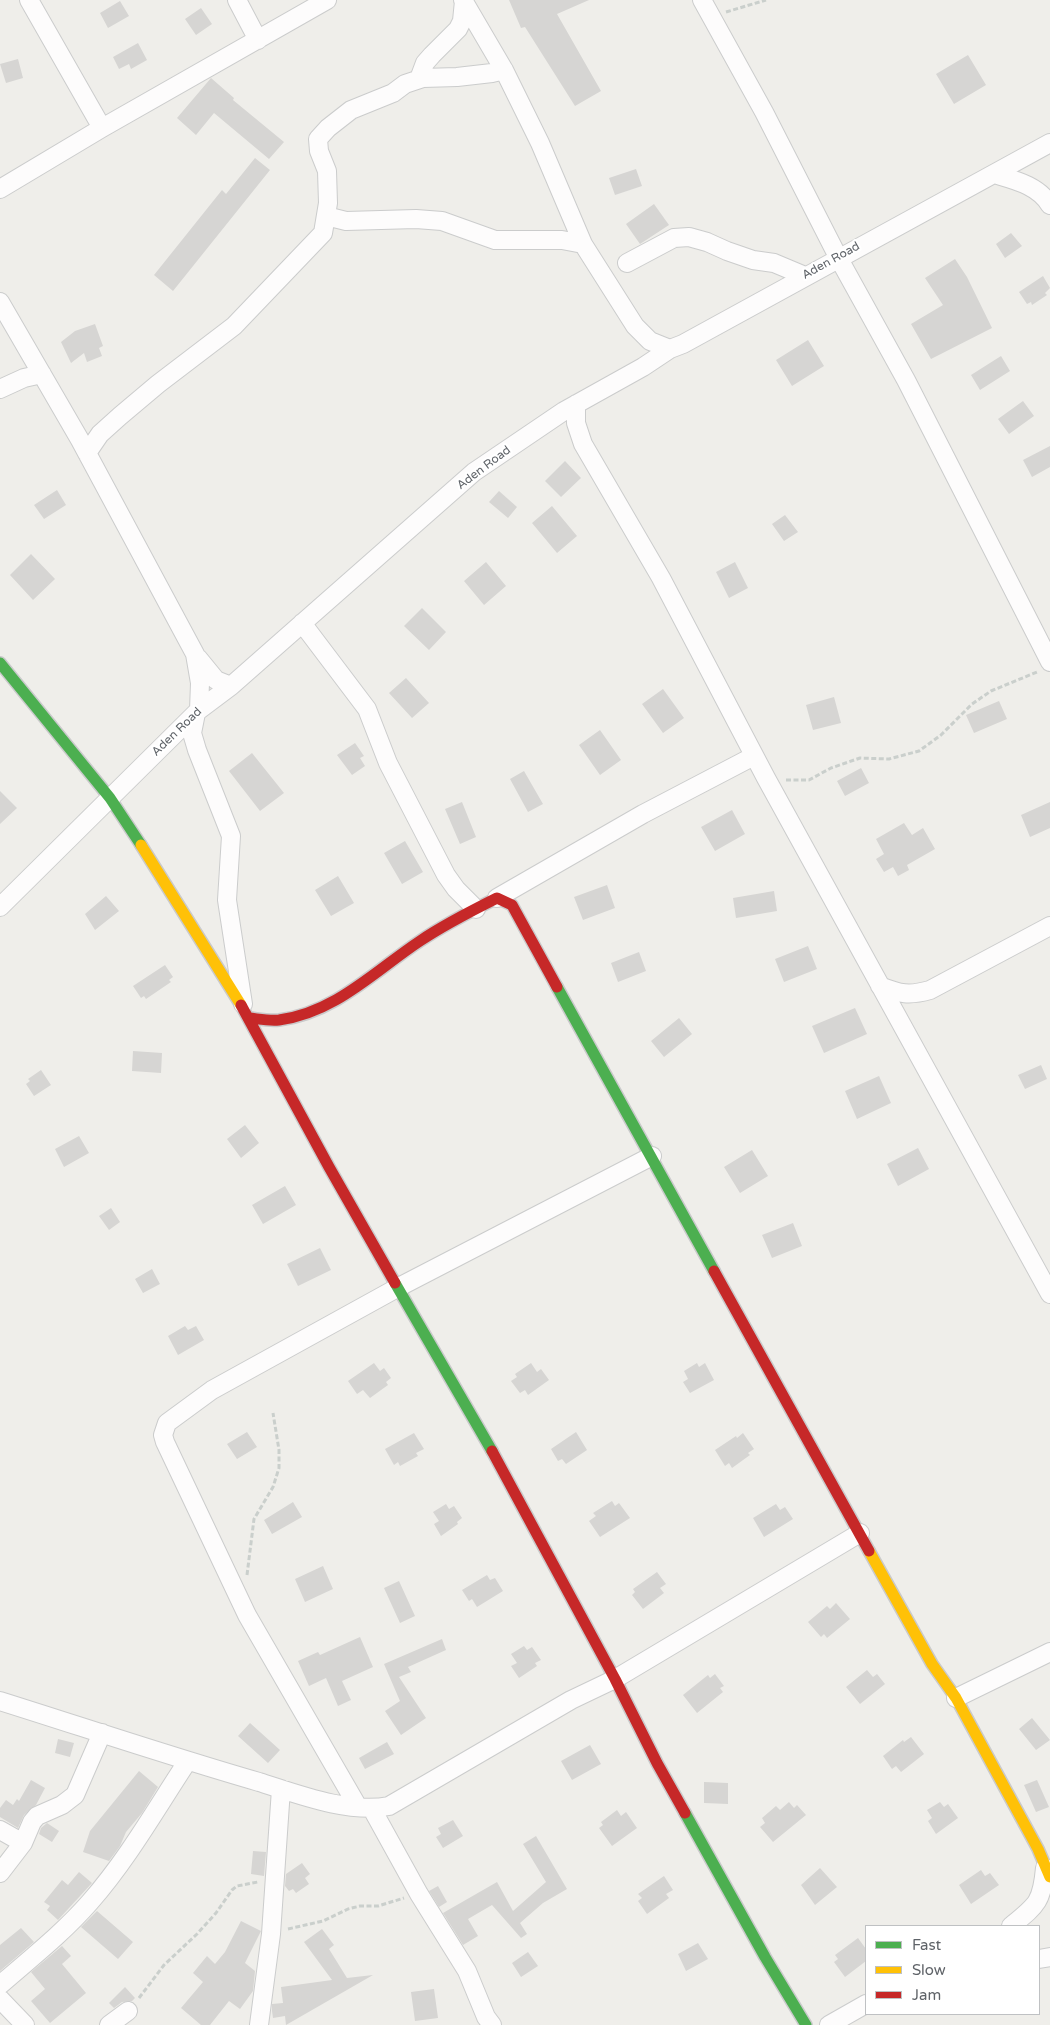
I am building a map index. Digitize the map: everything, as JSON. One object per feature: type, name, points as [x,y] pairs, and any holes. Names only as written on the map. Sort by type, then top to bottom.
[{"type":"street","points":[[29,0],[102,128]]},
{"type":"street","points":[[237,0],[258,40]]},
{"type":"street","points":[[0,189],[102,128],[327,0]]},
{"type":"street","points":[[463,0],[504,70],[540,143],[583,244],[635,326],[650,341],[670,349]]},
{"type":"street","points":[[419,80],[426,63],[432,55],[458,29],[462,21],[463,0]]},
{"type":"street","points":[[702,0],[764,112],[838,258],[906,380],[1045,667]]},
{"type":"street","points":[[87,453],[100,434],[120,416],[158,384],[234,326],[323,233],[328,204],[327,171],[319,151],[318,139],[328,128],[351,110],[386,97],[405,84],[419,80],[492,73],[504,70]]},
{"type":"street","name":"Aden Road","points":[[0,907],[197,711],[231,686],[474,472],[576,404],[644,367],[670,349],[683,344],[1050,143]]},
{"type":"street","points":[[994,174],[1026,184],[1046,198],[1050,205]]},
{"type":"street","points":[[326,216],[346,221],[416,219],[442,221],[494,240],[562,240],[583,244]]},
{"type":"street","points":[[627,263],[674,238],[689,237],[753,260],[774,262],[805,276]]},
{"type":"street","points":[[0,302],[87,453],[195,654],[211,676],[231,686]]},
{"type":"street","points":[[0,389],[24,378],[42,374]]},
{"type":"street","points":[[576,404],[576,423],[583,444],[662,578],[754,756],[1050,1294]]},
{"type":"street","points":[[302,623],[367,709],[388,763],[446,875],[456,889],[476,909]]},
{"type":"street","points":[[195,654],[200,683],[192,733],[231,836],[227,900],[246,1013]]},
{"type":"street","points":[[0,663],[110,798],[185,912],[186,917],[246,1013],[329,1167],[503,1471],[615,1679],[657,1763],[765,1957],[806,2025]]},
{"type":"street","points":[[246,1013],[278,1020],[304,1015],[338,998],[412,946],[643,814],[754,756]]},
{"type":"street","points":[[497,898],[512,905],[932,1664],[956,1698],[1038,1849],[1047,1873],[1043,1891],[1037,1903],[1012,1925]]},
{"type":"street","points":[[880,986],[893,991],[915,995],[930,990],[1050,926]]},
{"type":"street","points":[[492,2025],[486,2017],[467,1970],[247,1615],[219,1559],[163,1435],[164,1428],[174,1417],[212,1390],[397,1288],[652,1156]]},
{"type":"street","points":[[0,1700],[187,1762],[281,1789],[365,1808],[389,1806],[571,1700],[615,1679],[860,1533]]},
{"type":"street","points":[[956,1698],[1050,1652]]},
{"type":"street","points":[[0,1873],[23,1843],[32,1822],[37,1816],[62,1804],[75,1795],[102,1733]]},
{"type":"street","points":[[0,1985],[56,1936],[89,1903],[110,1877],[187,1762]]},
{"type":"street","points":[[259,2025],[271,1934],[281,1789]]},
{"type":"street","points":[[0,1830],[23,1843]]},
{"type":"street","points":[[0,1999],[25,2025]]},
{"type":"street","points":[[830,2025],[865,2005]]},
{"type":"street","points":[[109,2025],[128,2011]]},
{"type":"path","points":[[712,17],[766,0]]},
{"type":"path","points":[[766,778],[795,782],[809,780],[831,768],[860,758],[889,759],[919,751],[941,735],[972,704],[991,691],[1045,667]]},
{"type":"path","points":[[247,1584],[254,1519],[273,1487],[279,1468],[279,1450],[273,1412]]},
{"type":"path","points":[[128,2011],[164,1965],[216,1913],[232,1890],[242,1885],[274,1879]]},
{"type":"path","points":[[271,1934],[323,1922],[348,1909],[360,1906],[378,1906],[419,1894]]},
{"type":"building","points":[[509,0],[589,0],[557,14],[601,91],[575,106],[525,27],[521,28]]},
{"type":"building","points":[[120,1],[129,16],[108,28],[100,13]]},
{"type":"building","points":[[201,8],[212,24],[196,35],[185,19]]},
{"type":"building","points":[[138,43],[147,60],[131,69],[129,64],[119,69],[113,57]]},
{"type":"building","points":[[968,55],[986,85],[954,104],[936,74]]},
{"type":"building","points":[[18,59],[23,78],[6,83],[0,64]]},
{"type":"building","points":[[211,78],[234,98],[233,100],[284,142],[269,159],[214,113],[196,135],[177,118]]},
{"type":"building","points":[[255,158],[270,170],[173,291],[154,275],[222,190],[226,194]]},
{"type":"building","points":[[636,169],[642,186],[615,195],[609,178]]},
{"type":"building","points":[[654,204],[669,225],[640,244],[626,224]]},
{"type":"building","points":[[1011,233],[1022,246],[1005,258],[996,244]]},
{"type":"building","points":[[955,259],[967,277],[992,328],[931,359],[911,324],[943,305],[925,278]]},
{"type":"building","points":[[1043,276],[1050,288],[1045,293],[1047,295],[1032,305],[1031,302],[1027,304],[1019,292]]},
{"type":"building","points":[[95,324],[103,346],[99,348],[102,356],[87,362],[84,353],[71,363],[61,342],[75,331]]},
{"type":"building","points":[[808,340],[824,366],[792,386],[776,360]]},
{"type":"building","points":[[1001,356],[1010,371],[980,390],[971,375]]},
{"type":"building","points":[[1023,401],[1034,416],[1009,434],[998,419]]},
{"type":"building","points":[[1050,446],[1050,467],[1032,477],[1023,460]]},
{"type":"building","points":[[565,461],[581,478],[561,497],[545,481]]},
{"type":"building","points":[[57,490],[66,505],[44,519],[34,505]]},
{"type":"building","points":[[499,491],[517,507],[508,518],[489,502]]},
{"type":"building","points":[[552,506],[577,536],[557,553],[532,523]]},
{"type":"building","points":[[785,515],[798,532],[784,541],[772,524]]},
{"type":"building","points":[[31,554],[55,579],[33,600],[10,575]]},
{"type":"building","points":[[486,562],[506,586],[484,605],[464,581]]},
{"type":"building","points":[[735,562],[748,588],[729,598],[716,572]]},
{"type":"building","points":[[422,608],[446,632],[429,650],[404,626]]},
{"type":"building","points":[[406,678],[429,703],[412,718],[389,693]]},
{"type":"building","points":[[663,689],[684,718],[663,733],[642,704]]},
{"type":"building","points":[[834,697],[841,723],[813,730],[806,705]]},
{"type":"building","points":[[999,701],[1007,719],[974,733],[966,715]]},
{"type":"building","points":[[600,730],[621,760],[600,775],[579,745]]},
{"type":"building","points":[[355,743],[364,756],[360,758],[365,766],[352,775],[337,755]]},
{"type":"building","points":[[252,753],[284,793],[260,811],[229,771]]},
{"type":"building","points":[[861,768],[869,783],[845,796],[837,781]]},
{"type":"building","points":[[524,771],[543,804],[528,812],[510,779]]},
{"type":"building","points":[[0,791],[17,808],[0,824]]},
{"type":"building","points":[[462,802],[476,837],[460,844],[445,809]]},
{"type":"building","points":[[1050,802],[1050,828],[1030,837],[1021,815]]},
{"type":"building","points":[[732,810],[745,834],[715,851],[701,827]]},
{"type":"building","points":[[904,823],[912,835],[923,828],[935,849],[907,865],[909,870],[898,876],[893,867],[884,872],[876,859],[884,854],[876,839]]},
{"type":"building","points":[[405,841],[423,872],[402,884],[384,853]]},
{"type":"building","points":[[338,876],[354,903],[331,916],[315,890]]},
{"type":"building","points":[[607,885],[615,908],[583,920],[574,897]]},
{"type":"building","points":[[774,891],[777,911],[736,918],[733,898]]},
{"type":"building","points":[[106,896],[119,911],[95,930],[85,914]]},
{"type":"building","points":[[808,946],[817,969],[784,982],[775,959]]},
{"type":"building","points":[[639,952],[646,971],[618,982],[611,963]]},
{"type":"building","points":[[165,965],[173,977],[169,980],[171,982],[146,999],[144,996],[141,998],[133,986]]},
{"type":"building","points":[[855,1008],[867,1034],[824,1053],[812,1026]]},
{"type":"building","points":[[679,1018],[692,1034],[664,1057],[651,1041]]},
{"type":"building","points":[[133,1051],[162,1053],[161,1073],[132,1071]]},
{"type":"building","points":[[1041,1065],[1047,1079],[1025,1089],[1018,1075]]},
{"type":"building","points":[[41,1070],[51,1085],[34,1096],[26,1084],[30,1081],[28,1079]]},
{"type":"building","points":[[879,1076],[891,1103],[857,1119],[845,1091]]},
{"type":"building","points":[[245,1125],[259,1143],[241,1158],[227,1139]]},
{"type":"building","points":[[79,1136],[89,1153],[64,1167],[55,1149]]},
{"type":"building","points":[[918,1148],[929,1169],[898,1186],[887,1164]]},
{"type":"building","points":[[752,1150],[768,1176],[740,1193],[724,1167]]},
{"type":"building","points":[[285,1186],[296,1205],[263,1224],[252,1205]]},
{"type":"building","points":[[111,1208],[120,1222],[109,1230],[99,1216]]},
{"type":"building","points":[[793,1223],[802,1246],[772,1258],[762,1235]]},
{"type":"building","points":[[320,1248],[331,1270],[298,1286],[287,1264]]},
{"type":"building","points":[[152,1269],[160,1284],[143,1293],[135,1279]]},
{"type":"building","points":[[185,1326],[188,1330],[196,1326],[204,1340],[178,1355],[168,1336]]},
{"type":"building","points":[[374,1363],[380,1371],[384,1368],[391,1378],[386,1382],[388,1385],[370,1398],[363,1390],[357,1394],[348,1381]]},
{"type":"building","points":[[531,1363],[537,1372],[541,1369],[549,1380],[528,1395],[525,1390],[520,1393],[511,1381],[517,1377],[515,1374]]},
{"type":"building","points":[[697,1363],[699,1367],[705,1363],[714,1380],[690,1393],[683,1382],[688,1379],[684,1371]]},
{"type":"building","points":[[247,1432],[257,1447],[237,1459],[227,1444]]},
{"type":"building","points":[[576,1432],[587,1450],[566,1464],[562,1459],[558,1461],[551,1449]]},
{"type":"building","points":[[414,1433],[424,1449],[416,1453],[418,1456],[400,1466],[398,1462],[394,1465],[385,1449]]},
{"type":"building","points":[[743,1433],[754,1449],[748,1453],[750,1455],[732,1468],[729,1463],[725,1466],[715,1450]]},
{"type":"building","points":[[612,1501],[615,1506],[619,1503],[630,1518],[600,1537],[589,1521],[596,1516],[593,1513]]},
{"type":"building","points":[[293,1502],[302,1517],[272,1534],[264,1520]]},
{"type":"building","points":[[446,1504],[449,1509],[454,1506],[462,1518],[457,1522],[458,1524],[441,1536],[434,1524],[439,1521],[433,1512]]},
{"type":"building","points":[[776,1504],[780,1510],[785,1507],[793,1519],[764,1537],[753,1518]]},
{"type":"building","points":[[323,1566],[333,1589],[305,1602],[295,1579]]},
{"type":"building","points":[[657,1572],[666,1584],[660,1588],[664,1593],[643,1609],[632,1595],[635,1592],[633,1589]]},
{"type":"building","points":[[487,1575],[490,1580],[495,1578],[503,1591],[477,1607],[472,1599],[469,1601],[462,1590]]},
{"type":"building","points":[[399,1581],[415,1616],[400,1623],[384,1588]]},
{"type":"building","points":[[836,1603],[850,1619],[827,1638],[824,1634],[821,1637],[808,1622],[827,1606],[830,1609]]},
{"type":"building","points":[[360,1637],[373,1667],[342,1681],[351,1700],[338,1706],[326,1678],[309,1686],[298,1661],[318,1652],[320,1655]]},
{"type":"building","points":[[442,1639],[446,1650],[408,1667],[411,1672],[399,1677],[426,1718],[401,1735],[385,1711],[400,1701],[384,1664]]},
{"type":"building","points":[[524,1646],[527,1650],[532,1647],[541,1660],[535,1663],[537,1666],[519,1678],[511,1666],[517,1663],[511,1654]]},
{"type":"building","points":[[867,1670],[873,1677],[877,1674],[885,1684],[860,1704],[846,1687]]},
{"type":"building","points":[[715,1674],[724,1686],[720,1688],[723,1692],[697,1713],[683,1695],[708,1675],[710,1678]]},
{"type":"building","points":[[1032,1718],[1050,1740],[1036,1750],[1019,1729]]},
{"type":"building","points":[[250,1723],[280,1750],[268,1763],[238,1736]]},
{"type":"building","points":[[911,1737],[924,1754],[901,1772],[896,1766],[892,1769],[883,1756],[903,1740],[904,1742]]},
{"type":"building","points":[[58,1739],[74,1743],[70,1757],[55,1753]]},
{"type":"building","points":[[387,1742],[394,1754],[365,1769],[359,1758]]},
{"type":"building","points":[[590,1745],[601,1764],[572,1780],[561,1761]]},
{"type":"building","points":[[139,1771],[158,1787],[142,1813],[126,1832],[120,1846],[109,1861],[83,1852],[90,1831]]},
{"type":"building","points":[[31,1780],[45,1788],[36,1805],[24,1815],[18,1828],[0,1817],[0,1808],[6,1800],[13,1805],[17,1799],[19,1801]]},
{"type":"building","points":[[1037,1780],[1049,1807],[1036,1812],[1024,1785]]},
{"type":"building","points":[[704,1782],[728,1783],[728,1804],[704,1803]]},
{"type":"building","points":[[789,1802],[794,1808],[797,1805],[806,1815],[773,1842],[760,1827],[765,1823],[762,1818],[776,1806],[780,1810]]},
{"type":"building","points":[[940,1802],[944,1807],[948,1804],[958,1818],[936,1834],[928,1821],[932,1818],[927,1810]]},
{"type":"building","points":[[617,1810],[621,1816],[626,1812],[637,1828],[612,1846],[599,1828],[603,1825],[601,1822]]},
{"type":"building","points":[[453,1820],[463,1836],[443,1848],[436,1837],[441,1834],[438,1828]]},
{"type":"building","points":[[47,1823],[59,1831],[52,1842],[39,1834],[41,1828]]},
{"type":"building","points":[[536,1836],[567,1889],[543,1903],[520,1923],[527,1934],[521,1938],[492,1905],[468,1919],[478,1936],[463,1945],[443,1913],[497,1882],[513,1911],[546,1882],[523,1844]]},
{"type":"building","points":[[253,1851],[266,1852],[264,1876],[251,1874]]},
{"type":"building","points":[[302,1863],[310,1874],[305,1878],[309,1884],[296,1893],[293,1889],[289,1891],[285,1886],[286,1874]]},
{"type":"building","points":[[820,1868],[837,1887],[815,1905],[801,1885]]},
{"type":"building","points":[[981,1870],[985,1876],[990,1873],[999,1885],[971,1904],[959,1885]]},
{"type":"building","points":[[79,1872],[92,1883],[58,1920],[47,1910],[50,1906],[44,1902],[62,1880],[68,1885]]},
{"type":"building","points":[[664,1876],[673,1890],[666,1894],[669,1898],[647,1914],[638,1901],[642,1898],[638,1894]]},
{"type":"building","points":[[438,1886],[447,1902],[439,1907],[429,1891]]},
{"type":"building","points":[[97,1911],[133,1942],[118,1959],[81,1927]]},
{"type":"building","points":[[241,1921],[261,1931],[245,1963],[255,1971],[253,1991],[240,2009],[229,2001],[210,2025],[201,2025],[181,2008],[203,1982],[193,1973],[207,1956],[215,1964],[225,1952]]},
{"type":"building","points":[[21,1928],[34,1942],[0,1971],[0,1945]]},
{"type":"building","points":[[322,1929],[334,1945],[329,1949],[347,1978],[373,1975],[286,2025],[285,2016],[273,2018],[272,2011],[272,2004],[283,2003],[281,1987],[332,1980],[304,1942]]},
{"type":"building","points":[[858,1938],[865,1948],[865,1962],[845,1977],[834,1962],[838,1959],[835,1955]]},
{"type":"building","points":[[698,1943],[708,1959],[686,1971],[678,1954]]},
{"type":"building","points":[[62,1946],[71,1956],[62,1964],[86,1993],[50,2023],[31,2001],[45,1989],[31,1972]]},
{"type":"building","points":[[528,1952],[538,1966],[521,1977],[512,1963]]},
{"type":"building","points":[[125,1987],[135,1998],[132,2001],[122,2002],[114,2008],[109,2003]]},
{"type":"building","points":[[434,1989],[438,2018],[415,2021],[411,1992]]},
{"type":"traffic: fast","points":[[0,663],[110,798],[141,845]]},
{"type":"traffic: fast","points":[[557,987],[714,1271]]},
{"type":"traffic: fast","points":[[395,1283],[492,1451]]},
{"type":"traffic: fast","points":[[685,1813],[765,1957],[806,2025]]},
{"type":"traffic: slow","points":[[141,845],[241,1005]]},
{"type":"traffic: slow","points":[[869,1551],[932,1664],[956,1698],[1038,1849],[1050,1877]]},
{"type":"traffic: jam","points":[[249,1018],[279,1020],[299,1016],[337,1000],[429,935],[497,898],[512,905],[557,987]]},
{"type":"traffic: jam","points":[[241,1005],[329,1167],[395,1283]]},
{"type":"traffic: jam","points":[[714,1271],[869,1551]]},
{"type":"traffic: jam","points":[[492,1451],[685,1813]]}]
